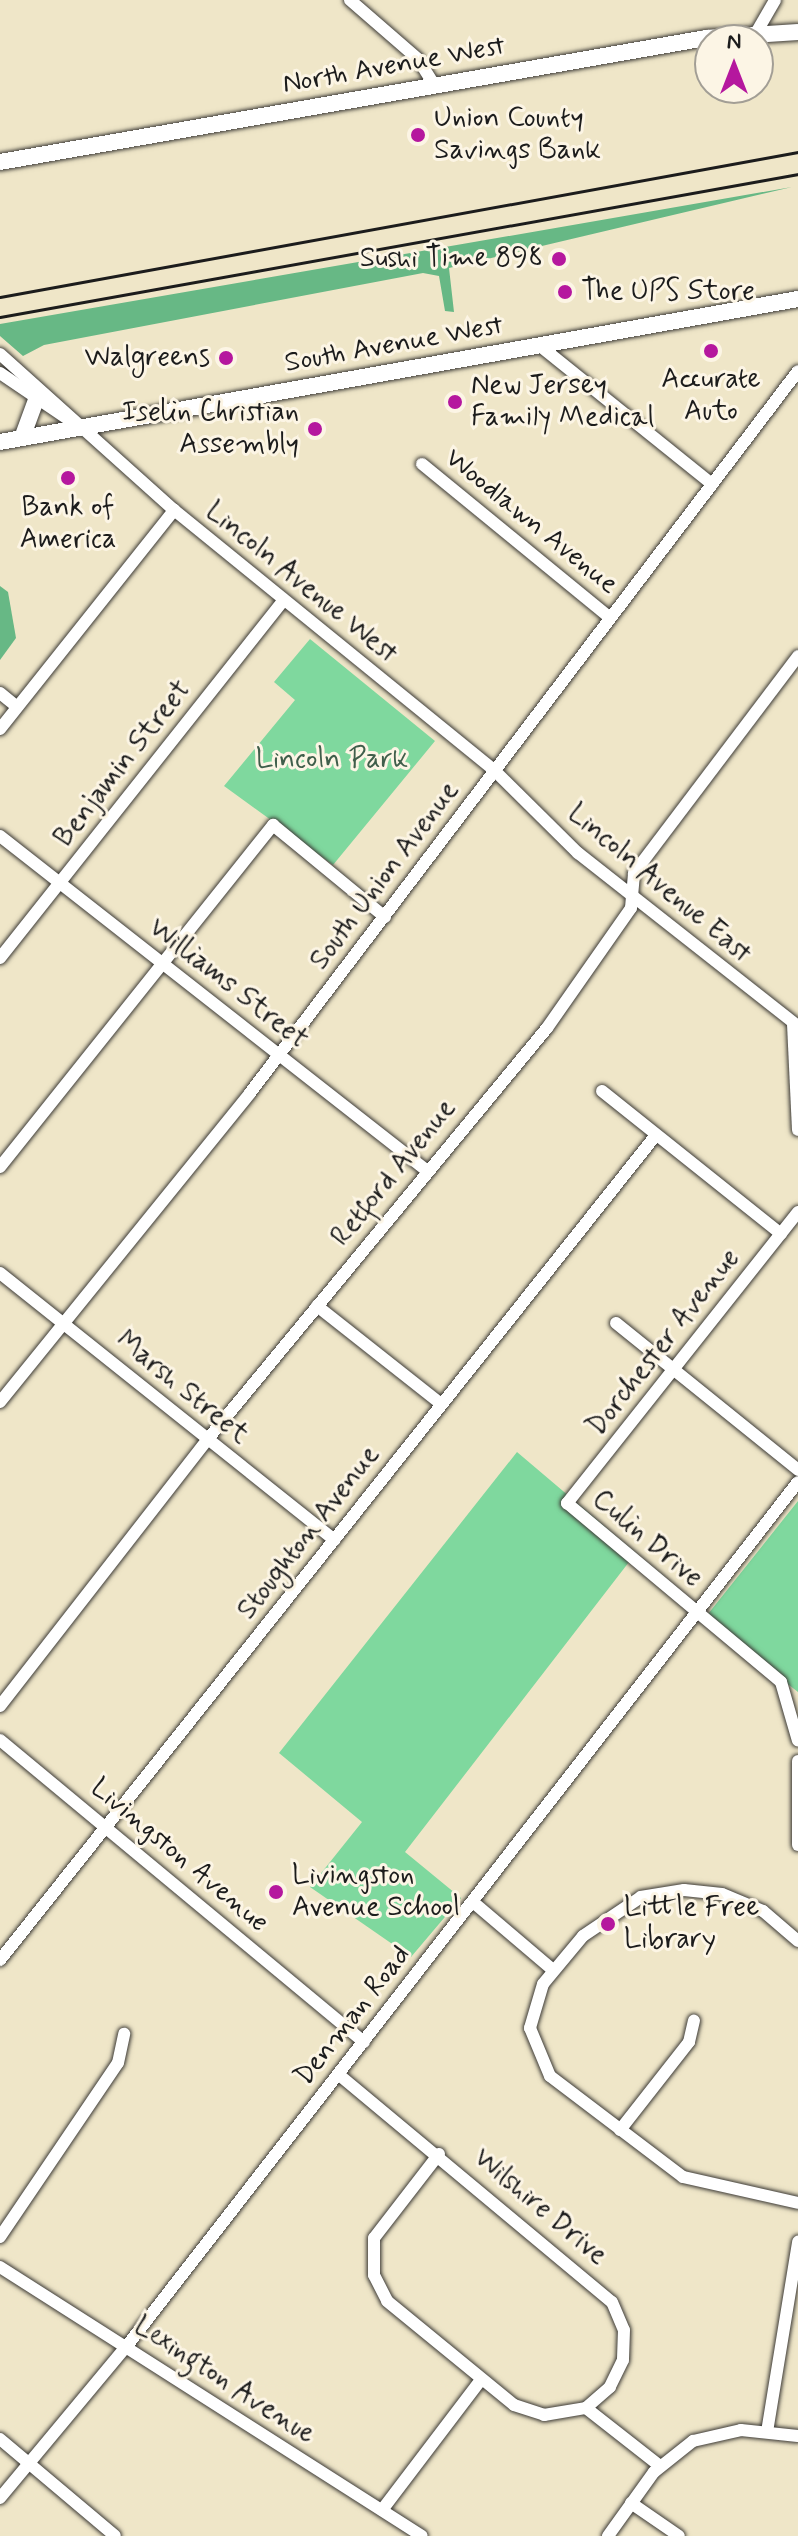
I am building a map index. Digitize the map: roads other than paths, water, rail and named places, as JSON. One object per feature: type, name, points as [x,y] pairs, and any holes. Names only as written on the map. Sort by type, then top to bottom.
[{"type":"main road","name":"North Avenue West","points":[[774,33],[798,32]]},
{"type":"main road","name":"North Avenue West","points":[[0,162],[434,85],[694,43]]},
{"type":"main road","name":"South Avenue West","points":[[0,442],[798,299]]},
{"type":"main road","points":[[22,438],[36,400]]},
{"type":"street","points":[[350,0],[418,59],[434,85]]},
{"type":"street","points":[[761,24],[775,0]]},
{"type":"street","points":[[539,345],[712,484]]},
{"type":"street","name":"Lincoln Avenue West","points":[[0,354],[174,510],[495,771]]},
{"type":"street","name":"South Union Avenue","points":[[0,1402],[279,1054],[798,371]]},
{"type":"street","name":"Lincoln Avenue West","points":[[0,373],[36,400],[81,427]]},
{"type":"street","name":"Woodlawn Avenue","points":[[422,464],[610,618]]},
{"type":"street","points":[[0,729],[174,510]]},
{"type":"street","name":"Benjamin Street","points":[[0,958],[283,601]]},
{"type":"street","name":"Retford Avenue","points":[[0,1706],[207,1440],[426,1170],[547,1028],[631,908],[634,873],[798,656]]},
{"type":"street","points":[[0,693],[17,707]]},
{"type":"street","name":"Lincoln Avenue East","points":[[495,771],[632,895],[796,1025]]},
{"type":"street","points":[[0,1167],[273,825],[385,917]]},
{"type":"street","name":"Williams Street","points":[[0,836],[426,1170]]},
{"type":"street","points":[[796,1025],[798,1130]]},
{"type":"street","points":[[602,1091],[781,1234]]},
{"type":"street","name":"Stoughton Avenue","points":[[0,1960],[656,1135]]},
{"type":"street","name":"Dorchester Avenue","points":[[567,1503],[798,1212]]},
{"type":"street","name":"Marsh Street","points":[[0,1273],[334,1540]]},
{"type":"street","points":[[317,1306],[441,1404]]},
{"type":"street","points":[[616,1323],[798,1470]]},
{"type":"street","name":"Denman Road","points":[[0,2498],[126,2347],[798,1482]]},
{"type":"street","name":"Culin Drive","points":[[567,1503],[781,1682],[798,1741]]},
{"type":"street","name":"Livingston Avenue","points":[[0,1740],[364,2042]]},
{"type":"street","points":[[798,1761],[798,1845]]},
{"type":"street","points":[[798,1941],[750,1903],[707,1891],[669,1891],[614,1909],[553,1970],[533,2005],[534,2050],[550,2076],[620,2130],[683,2177],[798,2203]]},
{"type":"street","points":[[473,1902],[553,1970]]},
{"type":"street","points":[[620,2130],[689,2042],[694,2021]]},
{"type":"street","points":[[0,2237],[118,2063],[124,2034]]},
{"type":"street","name":"Wilshire Drive","points":[[338,2074],[439,2154],[612,2302],[624,2330],[623,2360],[610,2387],[586,2408]]},
{"type":"street","points":[[439,2154],[379,2224],[374,2275],[392,2307],[479,2382],[529,2412],[559,2416],[586,2408],[660,2466]]},
{"type":"street","points":[[767,2432],[798,2242]]},
{"type":"street","name":"Lexington Avenue","points":[[0,2267],[382,2510],[403,2531],[422,2536]]},
{"type":"street","points":[[382,2510],[479,2382]]},
{"type":"street","points":[[608,2536],[660,2466],[705,2437],[767,2432],[798,2436]]},
{"type":"street","points":[[0,2439],[115,2536]]},
{"type":"street","points":[[631,2503],[679,2536]]},
{"type":"railway","points":[[0,297],[798,152]]},
{"type":"railway","points":[[0,317],[798,174]]},
{"type":"place","name":"Union County Savings Bank","points":[[418,135]]},
{"type":"place","name":"Sushi Time 898","points":[[559,259]]},
{"type":"place","name":"The UPS Store","points":[[565,292]]},
{"type":"place","name":"Accurate Auto","points":[[711,351]]},
{"type":"place","name":"Walgreens","points":[[226,358]]},
{"type":"place","name":"New Jersey Family Medical","points":[[455,402]]},
{"type":"place","name":"Iselin Christian Assembly","points":[[315,429]]},
{"type":"place","name":"Bank of America","points":[[68,478]]},
{"type":"place","name":"Livingston Avenue School","points":[[276,1892]]},
{"type":"place","name":"Little Free Library","points":[[608,1924]]},
{"type":"park label","name":"Lincoln Park","points":[[332,760]]}]
